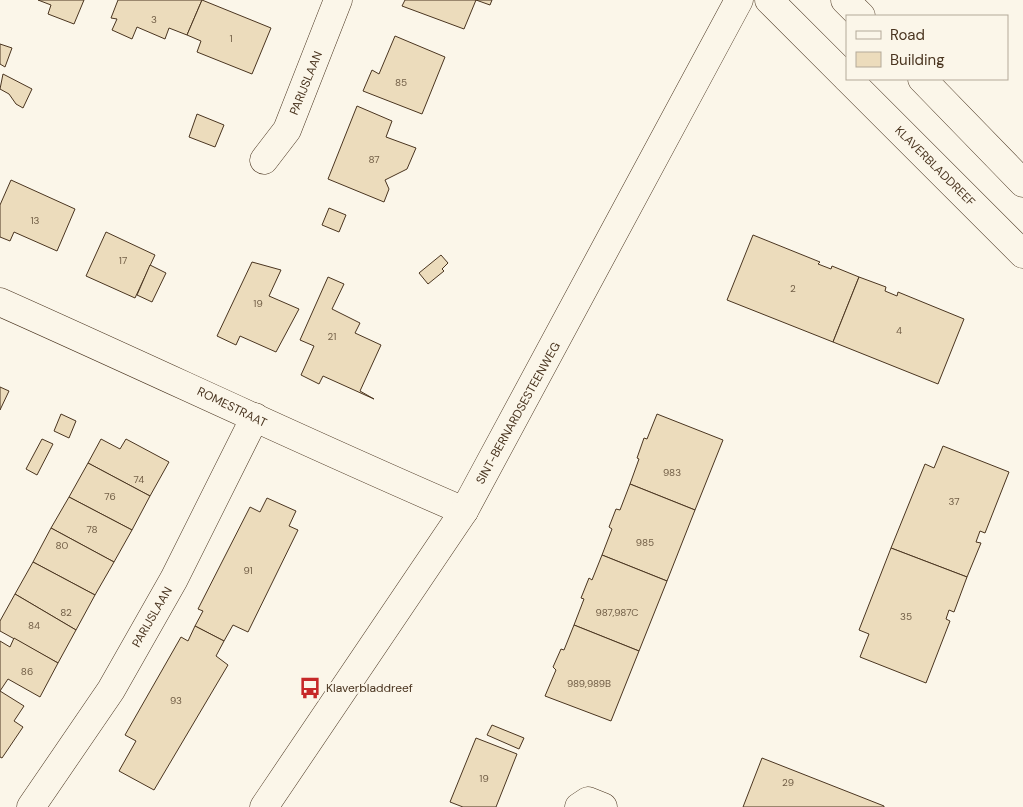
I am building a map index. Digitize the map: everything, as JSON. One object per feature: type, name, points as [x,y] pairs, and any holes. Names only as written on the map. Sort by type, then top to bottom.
[{"type":"street","name":"PARIJSLAAN","points":[[264,160],[287,130],[338,0]]},
{"type":"street","name":"SINT-BERNARDSESTEENWEG","points":[[264,807],[464,510],[739,0]]},
{"type":"street","name":"KLAVERBLADDREEF","points":[[769,0],[846,77]]},
{"type":"street","points":[[845,0],[860,15]]},
{"type":"street","name":"KLAVERBLADDREEF","points":[[849,80],[1023,254]]},
{"type":"street","points":[[923,80],[1023,183]]},
{"type":"street","name":"ROMESTRAAT","points":[[0,302],[171,377],[329,453],[464,510]]},
{"type":"street","name":"PARIJSLAAN","points":[[31,807],[111,690],[174,579],[255,417]]},
{"type":"street","points":[[579,807],[588,801],[603,807]]},
{"type":"building","points":[[38,0],[84,0],[74,24],[48,14],[51,5]]},
{"type":"building","points":[[118,0],[202,0],[187,35],[169,28],[165,39],[137,27],[132,39],[112,30],[117,19],[111,18]]},
{"type":"building","points":[[202,0],[271,28],[252,74],[197,52],[201,41],[187,35]]},
{"type":"building","points":[[405,0],[476,0],[464,29],[402,6]]},
{"type":"building","points":[[476,0],[492,0],[490,5]]},
{"type":"building","points":[[395,36],[445,57],[422,114],[363,91],[372,70],[379,74]]},
{"type":"building","points":[[0,44],[12,48],[5,67],[0,64]]},
{"type":"building","points":[[3,74],[32,89],[23,108],[16,104],[9,94],[0,89]]},
{"type":"building","points":[[357,106],[392,121],[386,137],[416,148],[407,169],[385,180],[389,189],[384,202],[328,179]]},
{"type":"building","points":[[197,114],[224,125],[215,147],[189,137]]},
{"type":"building","points":[[11,180],[75,209],[57,251],[14,232],[10,241],[0,237],[0,205]]},
{"type":"building","points":[[329,208],[346,215],[339,232],[322,225]]},
{"type":"building","points":[[106,232],[155,255],[135,298],[86,276]]},
{"type":"building","points":[[753,235],[820,262],[818,264],[831,269],[832,266],[859,277],[833,342],[727,300]]},
{"type":"building","points":[[441,255],[448,263],[442,269],[444,271],[428,284],[419,273]]},
{"type":"building","points":[[252,262],[281,270],[269,296],[299,309],[276,352],[240,336],[236,345],[217,336]]},
{"type":"building","points":[[150,265],[166,273],[152,302],[137,295]]},
{"type":"building","points":[[328,277],[344,284],[332,309],[360,323],[355,333],[381,345],[360,391],[374,399],[323,376],[319,384],[301,375],[314,346],[300,340]]},
{"type":"building","points":[[859,277],[886,287],[885,291],[897,296],[898,292],[964,319],[938,384],[833,342]]},
{"type":"building","points":[[0,387],[9,391],[0,410]]},
{"type":"building","points":[[61,414],[76,421],[69,438],[54,431]]},
{"type":"building","points":[[657,414],[723,440],[695,510],[630,484],[644,438],[647,439]]},
{"type":"building","points":[[42,439],[53,444],[37,475],[26,469]]},
{"type":"building","points":[[101,439],[120,449],[126,439],[169,462],[150,496],[88,463]]},
{"type":"building","points":[[943,446],[1009,472],[985,533],[980,531],[976,542],[981,543],[967,577],[891,548],[925,464],[934,468]]},
{"type":"building","points":[[88,463],[150,496],[132,530],[69,497]]},
{"type":"building","points":[[630,484],[695,510],[667,581],[602,555],[612,529],[609,527],[616,509],[620,510]]},
{"type":"building","points":[[69,497],[132,530],[114,562],[51,528]]},
{"type":"building","points":[[267,498],[296,511],[289,526],[298,530],[248,632],[233,625],[224,641],[195,626],[203,611],[198,609],[250,507],[260,512]]},
{"type":"building","points":[[51,528],[114,562],[95,595],[33,562]]},
{"type":"building","points":[[891,548],[967,577],[954,612],[949,610],[946,619],[950,621],[926,683],[860,657],[869,634],[859,630]]},
{"type":"building","points":[[602,555],[667,581],[639,651],[574,625],[584,599],[581,598],[589,578],[592,580]]},
{"type":"building","points":[[33,562],[95,595],[76,630],[15,594]]},
{"type":"building","points":[[15,594],[76,630],[58,663],[0,631],[0,621]]},
{"type":"building","points":[[574,625],[639,651],[611,721],[545,696],[556,670],[553,667],[561,649],[564,650]]},
{"type":"building","points":[[195,626],[224,641],[216,656],[228,665],[154,790],[119,771],[136,741],[125,735],[181,637],[188,641]]},
{"type":"building","points":[[14,638],[58,663],[40,697],[8,679],[0,691],[0,641],[10,647]]},
{"type":"building","points":[[0,691],[24,706],[14,721],[23,727],[2,758],[0,757]]},
{"type":"building","points":[[492,725],[524,738],[519,749],[487,735]]},
{"type":"building","points":[[476,738],[517,754],[496,807],[463,807],[450,802]]},
{"type":"building","points":[[762,758],[884,806],[884,807],[743,807]]},
{"type":"place","name":"Klaverbladdreef","points":[[310,688]]}]
